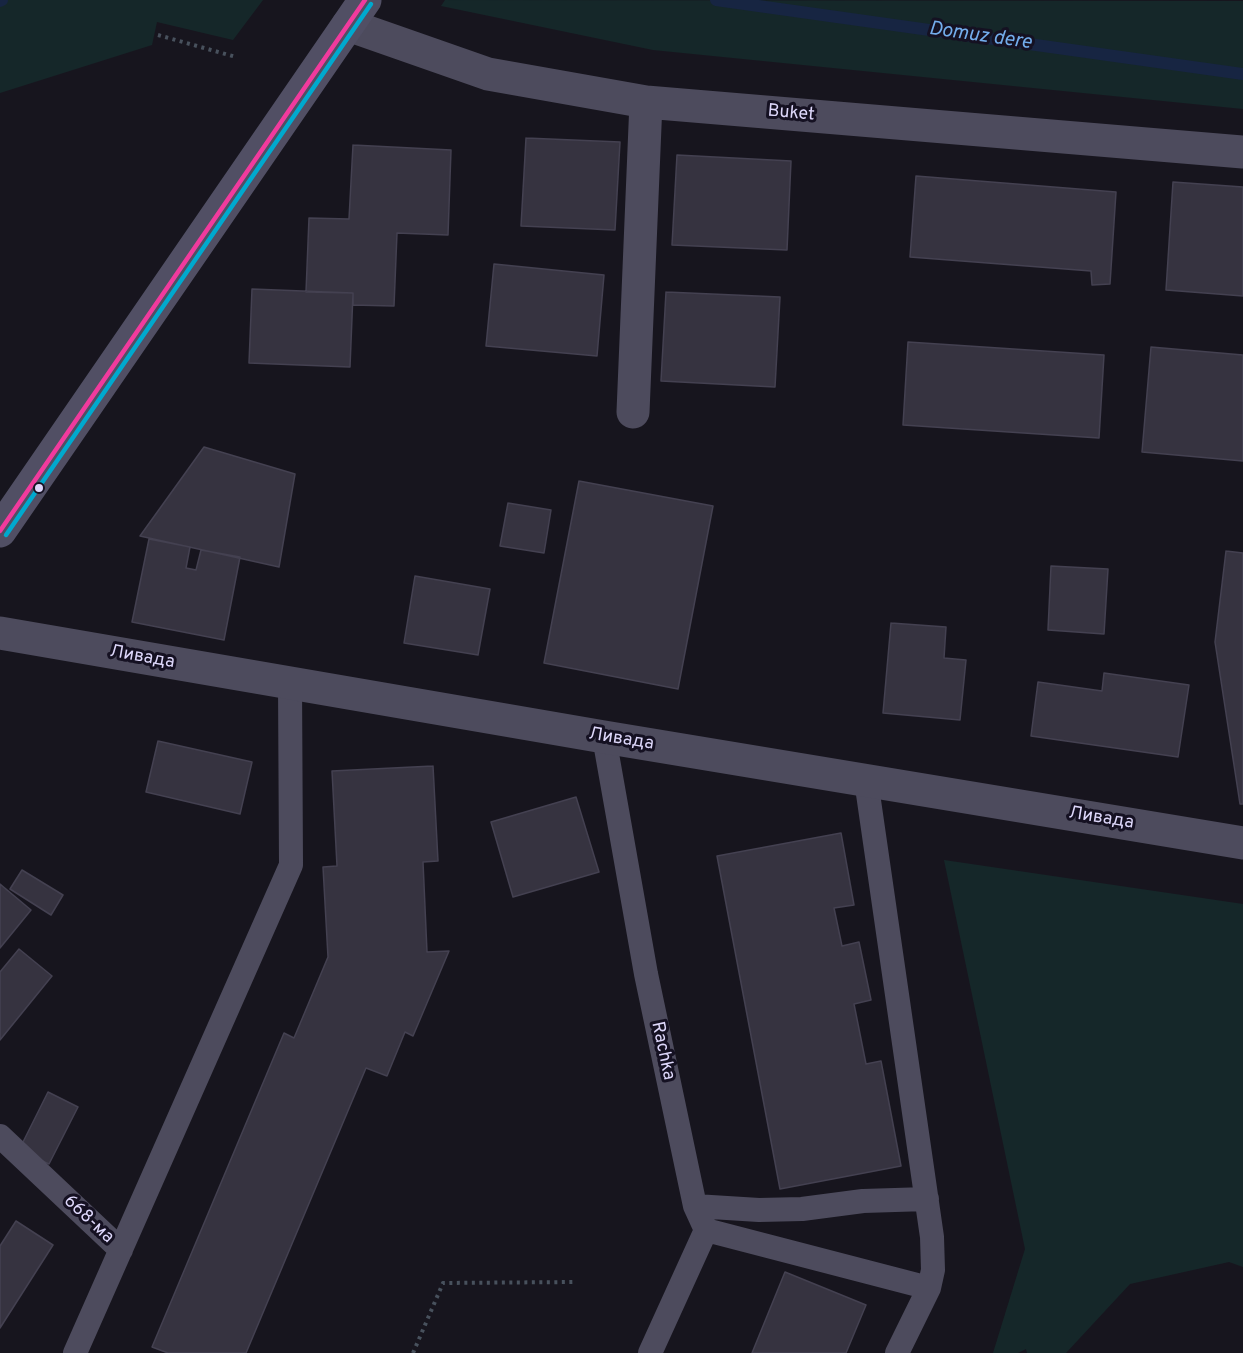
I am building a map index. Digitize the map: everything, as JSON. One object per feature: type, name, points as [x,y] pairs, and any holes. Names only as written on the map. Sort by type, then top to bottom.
[{"type":"street","name":"Buket","points":[[359,8],[488,74],[646,102],[1243,152]]},
{"type":"street","points":[[0,531],[359,8]]},
{"type":"street","points":[[633,412],[646,102]]},
{"type":"street","name":"Ливада","points":[[0,633],[604,737],[1243,843]]},
{"type":"lane","points":[[121,1250],[291,865],[290,683]]},
{"type":"lane","name":"Rachka","points":[[604,737],[646,974],[695,1206],[706,1230]]},
{"type":"lane","points":[[866,780],[927,1199],[933,1270],[929,1288],[897,1353]]},
{"type":"lane","name":"668-ма","points":[[0,1136],[121,1250],[75,1353]]},
{"type":"lane","points":[[695,1206],[759,1210],[802,1209],[863,1201],[927,1199]]},
{"type":"lane","points":[[650,1353],[706,1230],[929,1288]]},
{"type":"path","points":[[158,35],[236,57]]},
{"type":"path","points":[[413,1353],[443,1283],[575,1282]]},
{"type":"shaded area","points":[[0,0],[263,0],[233,40],[157,22],[152,45],[0,93]]},
{"type":"shaded area","points":[[445,0],[1243,1],[1243,109],[653,50],[441,6]]},
{"type":"shaded area","points":[[944,860],[1243,904],[1243,1267],[1229,1262],[1130,1284],[1066,1353],[1027,1353],[1026,1349],[1018,1353],[993,1353],[1025,1249]]},
{"type":"building","points":[[526,138],[620,142],[615,230],[521,226]]},
{"type":"building","points":[[353,145],[451,150],[448,235],[397,233],[394,306],[353,305],[353,293],[306,292],[309,218],[349,219]]},
{"type":"building","points":[[677,155],[791,161],[787,250],[672,245]]},
{"type":"building","points":[[916,176],[1116,192],[1110,284],[1092,285],[1091,271],[910,257]]},
{"type":"building","points":[[1173,182],[1243,187],[1243,296],[1166,290]]},
{"type":"building","points":[[494,264],[604,275],[597,356],[486,346]]},
{"type":"building","points":[[252,289],[353,293],[350,367],[249,363]]},
{"type":"building","points":[[666,292],[780,297],[775,387],[661,381]]},
{"type":"building","points":[[908,342],[1104,355],[1099,438],[903,425]]},
{"type":"building","points":[[1151,347],[1243,355],[1243,461],[1142,452]]},
{"type":"building","points":[[204,447],[295,474],[279,567],[140,536]]},
{"type":"building","points":[[579,481],[713,506],[678,689],[544,663]]},
{"type":"building","points":[[508,503],[551,510],[544,553],[500,546]]},
{"type":"building","points":[[149,539],[190,547],[186,568],[196,570],[201,550],[240,557],[224,640],[132,622]]},
{"type":"building","points":[[1226,551],[1243,553],[1243,804],[1240,804],[1215,642]]},
{"type":"building","points":[[1051,566],[1108,569],[1104,634],[1048,630]]},
{"type":"building","points":[[415,576],[490,589],[478,655],[404,643]]},
{"type":"building","points":[[891,623],[946,627],[944,658],[966,660],[960,720],[883,713]]},
{"type":"building","points":[[1104,673],[1189,685],[1178,757],[1031,736],[1038,682],[1102,691]]},
{"type":"building","points":[[158,741],[252,762],[240,814],[146,792]]},
{"type":"building","points":[[433,766],[438,861],[423,862],[427,952],[449,951],[413,1036],[405,1032],[387,1076],[366,1068],[246,1353],[168,1353],[152,1347],[284,1033],[294,1038],[328,957],[323,867],[337,866],[332,771]]},
{"type":"building","points":[[576,797],[599,872],[513,897],[491,822]]},
{"type":"building","points":[[841,833],[854,905],[834,908],[842,946],[859,942],[871,1000],[854,1004],[866,1064],[881,1061],[901,1166],[780,1189],[717,856]]},
{"type":"building","points":[[22,870],[63,895],[51,915],[10,889]]},
{"type":"building","points":[[0,884],[31,910],[0,948]]},
{"type":"building","points":[[19,949],[52,976],[0,1040],[0,972]]},
{"type":"building","points":[[48,1092],[78,1107],[49,1164],[19,1150]]},
{"type":"building","points":[[16,1221],[53,1245],[0,1328],[0,1246]]},
{"type":"building","points":[[785,1272],[866,1305],[846,1353],[752,1353]]},
{"type":"waterway","name":"Domuz dere","points":[[716,0],[1243,74]]},
{"type":"transit line","points":[[0,531],[365,0]]},
{"type":"transit line","points":[[6,535],[371,4]]}]
